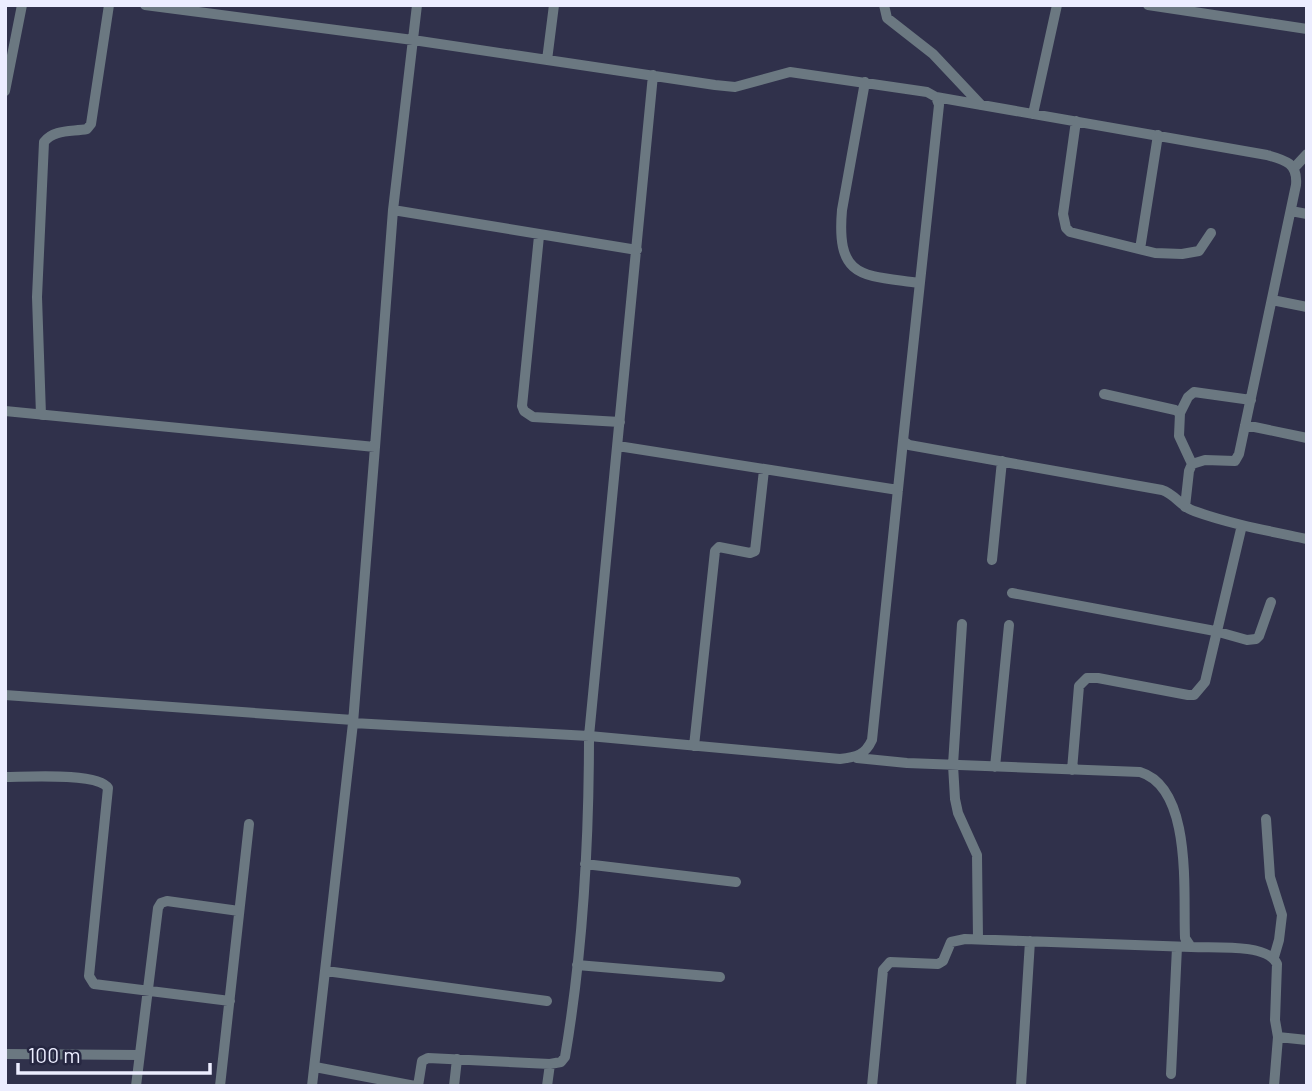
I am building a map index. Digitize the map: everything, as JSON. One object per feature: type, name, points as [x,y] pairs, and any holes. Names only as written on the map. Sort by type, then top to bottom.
[{"type":"street","points":[[5,91],[22,5]]},
{"type":"street","points":[[41,415],[37,297],[44,142],[48,136],[87,129],[91,124],[109,5]]},
{"type":"street","points":[[145,5],[413,40],[735,87],[790,72],[865,82],[1284,159],[1294,168],[1297,176],[1251,400],[1235,461],[1206,460],[1192,464]]},
{"type":"street","points":[[312,1086],[353,721],[393,210],[417,5]]},
{"type":"street","points":[[547,60],[554,5]]},
{"type":"street","points":[[884,5],[887,18],[933,54],[981,105]]},
{"type":"street","points":[[1033,114],[1057,5]]},
{"type":"street","points":[[1148,5],[1307,29]]},
{"type":"street","points":[[315,1067],[416,1086],[425,1059],[550,1064],[561,1062],[565,1057],[577,965],[589,813],[589,736],[653,75]]},
{"type":"street","points":[[865,82],[840,225],[846,256],[855,270],[868,276],[919,283]]},
{"type":"street","points":[[855,757],[866,752],[872,740],[939,105],[936,97]]},
{"type":"street","points":[[1076,121],[1063,215],[1066,228],[1083,236],[1167,254],[1193,253],[1204,245],[1211,233]]},
{"type":"street","points":[[1140,249],[1158,135]]},
{"type":"street","points":[[1294,168],[1307,154]]},
{"type":"street","points":[[393,210],[637,250]]},
{"type":"street","points":[[1291,211],[1307,214]]},
{"type":"street","points":[[540,236],[528,330],[522,406],[524,411],[533,417],[620,422]]},
{"type":"street","points":[[1272,300],[1307,307]]},
{"type":"street","points":[[1185,507],[1192,464],[1179,436],[1180,413],[1188,397],[1194,392],[1251,400]]},
{"type":"street","points":[[1104,394],[1180,413]]},
{"type":"street","points":[[5,411],[374,447]]},
{"type":"street","points":[[1245,425],[1307,438]]},
{"type":"street","points":[[903,441],[909,445],[1162,490],[1170,493],[1185,507],[1241,525],[1307,539]]},
{"type":"street","points":[[618,446],[898,490]]},
{"type":"street","points":[[992,560],[1002,461]]},
{"type":"street","points":[[694,747],[715,551],[719,547],[750,553],[755,551],[764,470]]},
{"type":"street","points":[[1072,770],[1078,694],[1081,682],[1087,678],[1194,695],[1205,682],[1241,525]]},
{"type":"street","points":[[1012,593],[1215,631],[1247,640],[1256,639],[1271,602]]},
{"type":"street","points":[[962,624],[953,765],[958,813],[977,855],[978,939]]},
{"type":"street","points":[[995,767],[1009,625]]},
{"type":"street","points":[[5,695],[589,736],[840,759],[855,757],[953,765],[1140,772],[1152,775],[1161,785],[1180,827],[1185,938],[1191,947]]},
{"type":"street","points":[[5,777],[65,777],[97,780],[105,784],[108,793],[89,976],[94,984],[230,1001]]},
{"type":"street","points":[[1266,819],[1270,877],[1282,915],[1274,957]]},
{"type":"street","points":[[220,1086],[248,824]]},
{"type":"street","points":[[585,864],[736,882]]},
{"type":"street","points":[[136,1086],[146,991],[160,903],[167,901],[239,911]]},
{"type":"street","points":[[872,1086],[885,965],[897,961],[938,964],[943,961],[951,942],[978,939],[1256,950],[1268,953],[1274,957],[1277,964],[1275,1020],[1278,1037],[1274,1086]]},
{"type":"street","points":[[1021,1086],[1030,941]]},
{"type":"street","points":[[1171,1074],[1177,947]]},
{"type":"street","points":[[577,965],[720,977]]},
{"type":"street","points":[[326,971],[547,1002]]},
{"type":"street","points":[[1278,1037],[1307,1040]]},
{"type":"street","points":[[5,1054],[139,1055]]},
{"type":"street","points":[[454,1086],[457,1059]]},
{"type":"street","points":[[547,1086],[550,1064]]}]
